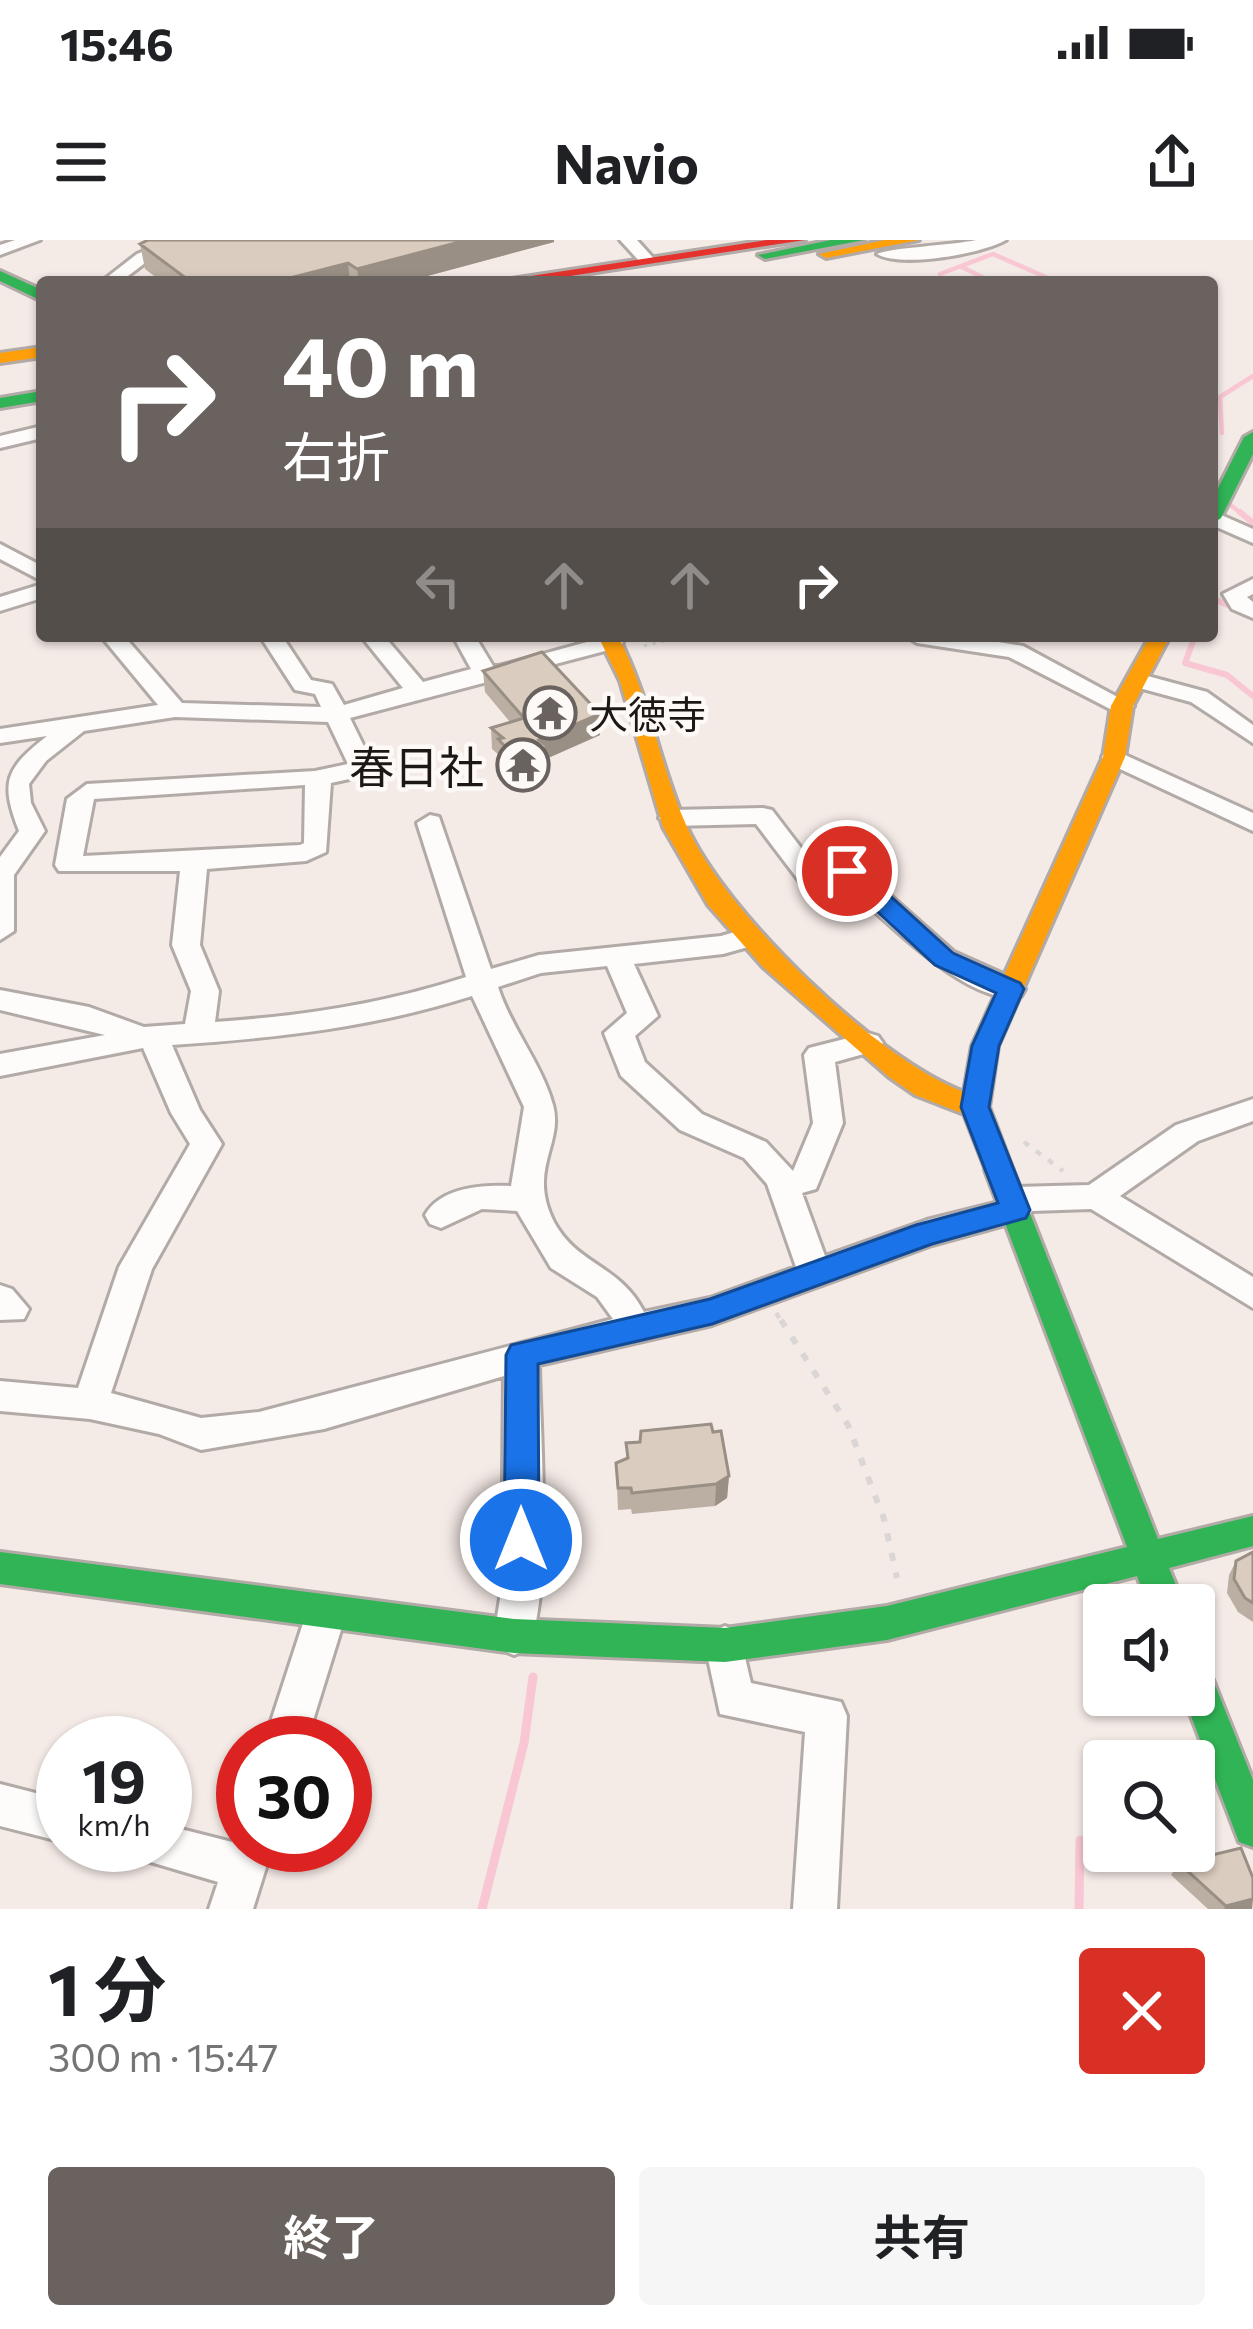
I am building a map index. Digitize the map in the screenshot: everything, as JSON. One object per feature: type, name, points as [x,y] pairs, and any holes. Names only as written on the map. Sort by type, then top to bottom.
[{"type":"main road","points":[[540,276],[792,240]]},
{"type":"main road","points":[[629,276],[857,240]]},
{"type":"main road","points":[[641,261],[912,240]]},
{"type":"main road","points":[[761,276],[961,240]]},
{"type":"main road","points":[[0,274],[36,293]]},
{"type":"main road","points":[[0,358],[36,353]]},
{"type":"main road","points":[[0,375],[36,370]]},
{"type":"main road","points":[[0,386],[36,381]]},
{"type":"main road","points":[[0,403],[36,397]]},
{"type":"main road","points":[[1218,505],[1253,437]]},
{"type":"main road","points":[[1157,642],[1140,681],[1122,706],[1114,757],[985,1046],[975,1107],[1159,1584]]},
{"type":"main road","points":[[612,644],[644,719],[672,818],[699,874],[745,938],[925,1088],[975,1107]]},
{"type":"main road","points":[[0,1568],[514,1636],[725,1645],[907,1619],[1253,1532]]},
{"type":"main road","points":[[1209,1716],[1253,1828]]},
{"type":"street","points":[[0,250],[32,240]]},
{"type":"street","points":[[117,276],[143,257],[186,240]]},
{"type":"street","points":[[885,254],[933,254],[998,240]]},
{"type":"street","points":[[0,442],[36,433]]},
{"type":"street","points":[[1218,520],[1253,537]]},
{"type":"street","points":[[9,556],[36,572]]},
{"type":"street","points":[[1253,586],[1234,594],[1253,611]]},
{"type":"street","points":[[0,604],[36,593]]},
{"type":"street","points":[[117,642],[176,710]]},
{"type":"street","points":[[275,642],[303,685],[324,689],[363,769],[313,779],[87,792],[80,799],[68,865],[306,853],[317,846],[318,781],[313,779]]},
{"type":"street","points":[[377,642],[418,691]]},
{"type":"street","points":[[468,642],[485,672]]},
{"type":"street","points":[[956,642],[1015,651],[1122,706]]},
{"type":"street","points":[[0,736],[176,710],[339,714],[485,672],[500,673],[612,644]]},
{"type":"street","points":[[1140,681],[1198,697],[1253,736]]},
{"type":"street","points":[[0,932],[1,874],[32,831],[16,783],[23,771],[75,726]]},
{"type":"street","points":[[1114,757],[1253,823]]},
{"type":"street","points":[[672,818],[764,816],[812,880],[847,871],[944,959],[1011,989]]},
{"type":"street","points":[[430,823],[483,985],[539,1108],[540,1119],[529,1144],[530,1198],[566,1262],[607,1282],[622,1300],[634,1328]]},
{"type":"street","points":[[194,862],[186,945],[205,991],[198,1034]]},
{"type":"street","points":[[0,1065],[147,1037],[292,1027],[375,1014],[483,985],[539,964],[745,938]]},
{"type":"street","points":[[617,957],[643,1016],[619,1033],[632,1068],[692,1122],[755,1150],[783,1186],[815,1275]]},
{"type":"street","points":[[0,1000],[89,1017],[147,1037],[206,1144],[136,1267],[90,1404]]},
{"type":"street","points":[[783,1186],[805,1180],[828,1123],[819,1055],[868,1043]]},
{"type":"street","points":[[0,1396],[90,1404],[160,1419],[200,1434],[324,1414],[522,1355],[712,1311],[1014,1204],[1096,1197],[1177,1136],[1209,1120],[1253,1110]]},
{"type":"street","points":[[441,1215],[478,1197],[530,1198]]},
{"type":"street","points":[[1096,1197],[1253,1294]]},
{"type":"street","points":[[514,1636],[521,1586],[522,1355]]},
{"type":"street","points":[[294,1716],[326,1614]]},
{"type":"street","points":[[725,1645],[734,1700],[827,1716],[815,1909]]},
{"type":"street","points":[[0,1805],[36,1814]]},
{"type":"street","points":[[231,1909],[244,1872]]},
{"type":"path","points":[[764,1294],[848,1425],[884,1519],[907,1619]]},
{"type":"building","points":[[148,240],[467,240],[357,269],[348,263],[298,276],[183,276],[140,244]]},
{"type":"building","points":[[542,652],[600,714],[539,740],[548,747],[518,760],[491,728],[524,718],[483,671]]},
{"type":"building","points":[[711,1424],[713,1432],[721,1431],[729,1476],[716,1484],[632,1493],[631,1488],[618,1488],[616,1463],[628,1458],[626,1443],[640,1442],[641,1431]]},
{"type":"building","points":[[1253,1552],[1253,1603],[1234,1579],[1236,1561]]},
{"type":"building","points":[[1241,1848],[1253,1878],[1253,1899],[1226,1906],[1189,1872],[1215,1872],[1215,1854]]},
{"type":"waterway","points":[[940,274],[993,254],[1043,276]]},
{"type":"waterway","points":[[962,267],[980,276]]},
{"type":"waterway","points":[[1222,433],[1220,397],[1253,376]]},
{"type":"waterway","points":[[1218,495],[1243,515]]},
{"type":"waterway","points":[[1240,512],[1253,523]]},
{"type":"waterway","points":[[1218,601],[1232,607],[1253,598]]},
{"type":"waterway","points":[[1193,642],[1185,663],[1227,675],[1253,696]]},
{"type":"waterway","points":[[482,1909],[524,1743],[533,1677]]},
{"type":"waterway","points":[[1079,1909],[1080,1840]]},
{"type":"traffic: fast","points":[[765,255],[857,240]]},
{"type":"traffic: fast","points":[[0,275],[36,293]]},
{"type":"traffic: fast","points":[[0,403],[36,397]]},
{"type":"traffic: fast","points":[[1218,506],[1253,437]]},
{"type":"traffic: fast","points":[[999,1170],[1158,1584]]},
{"type":"traffic: fast","points":[[0,1568],[514,1636],[725,1645],[887,1623],[1253,1531]]},
{"type":"traffic: fast","points":[[1209,1716],[1253,1828]]},
{"type":"traffic: slow","points":[[826,254],[912,240]]},
{"type":"traffic: slow","points":[[0,358],[36,353]]},
{"type":"traffic: slow","points":[[611,642],[631,681],[675,827],[717,899],[772,961],[899,1070],[925,1088],[975,1107]]},
{"type":"traffic: slow","points":[[999,1170],[975,1107],[985,1046],[1114,757],[1122,706],[1157,642]]},
{"type":"traffic: jam","points":[[542,276],[798,240]]},
{"type":"place","name":"大徳寺","points":[[550,713]]},
{"type":"place","name":"春日社","points":[[523,765]]},
{"type":"route","points":[[521,1540],[522,1355],[712,1311],[927,1233],[1016,1210],[975,1107],[985,1046],[1011,989],[944,959],[847,871]]}]
